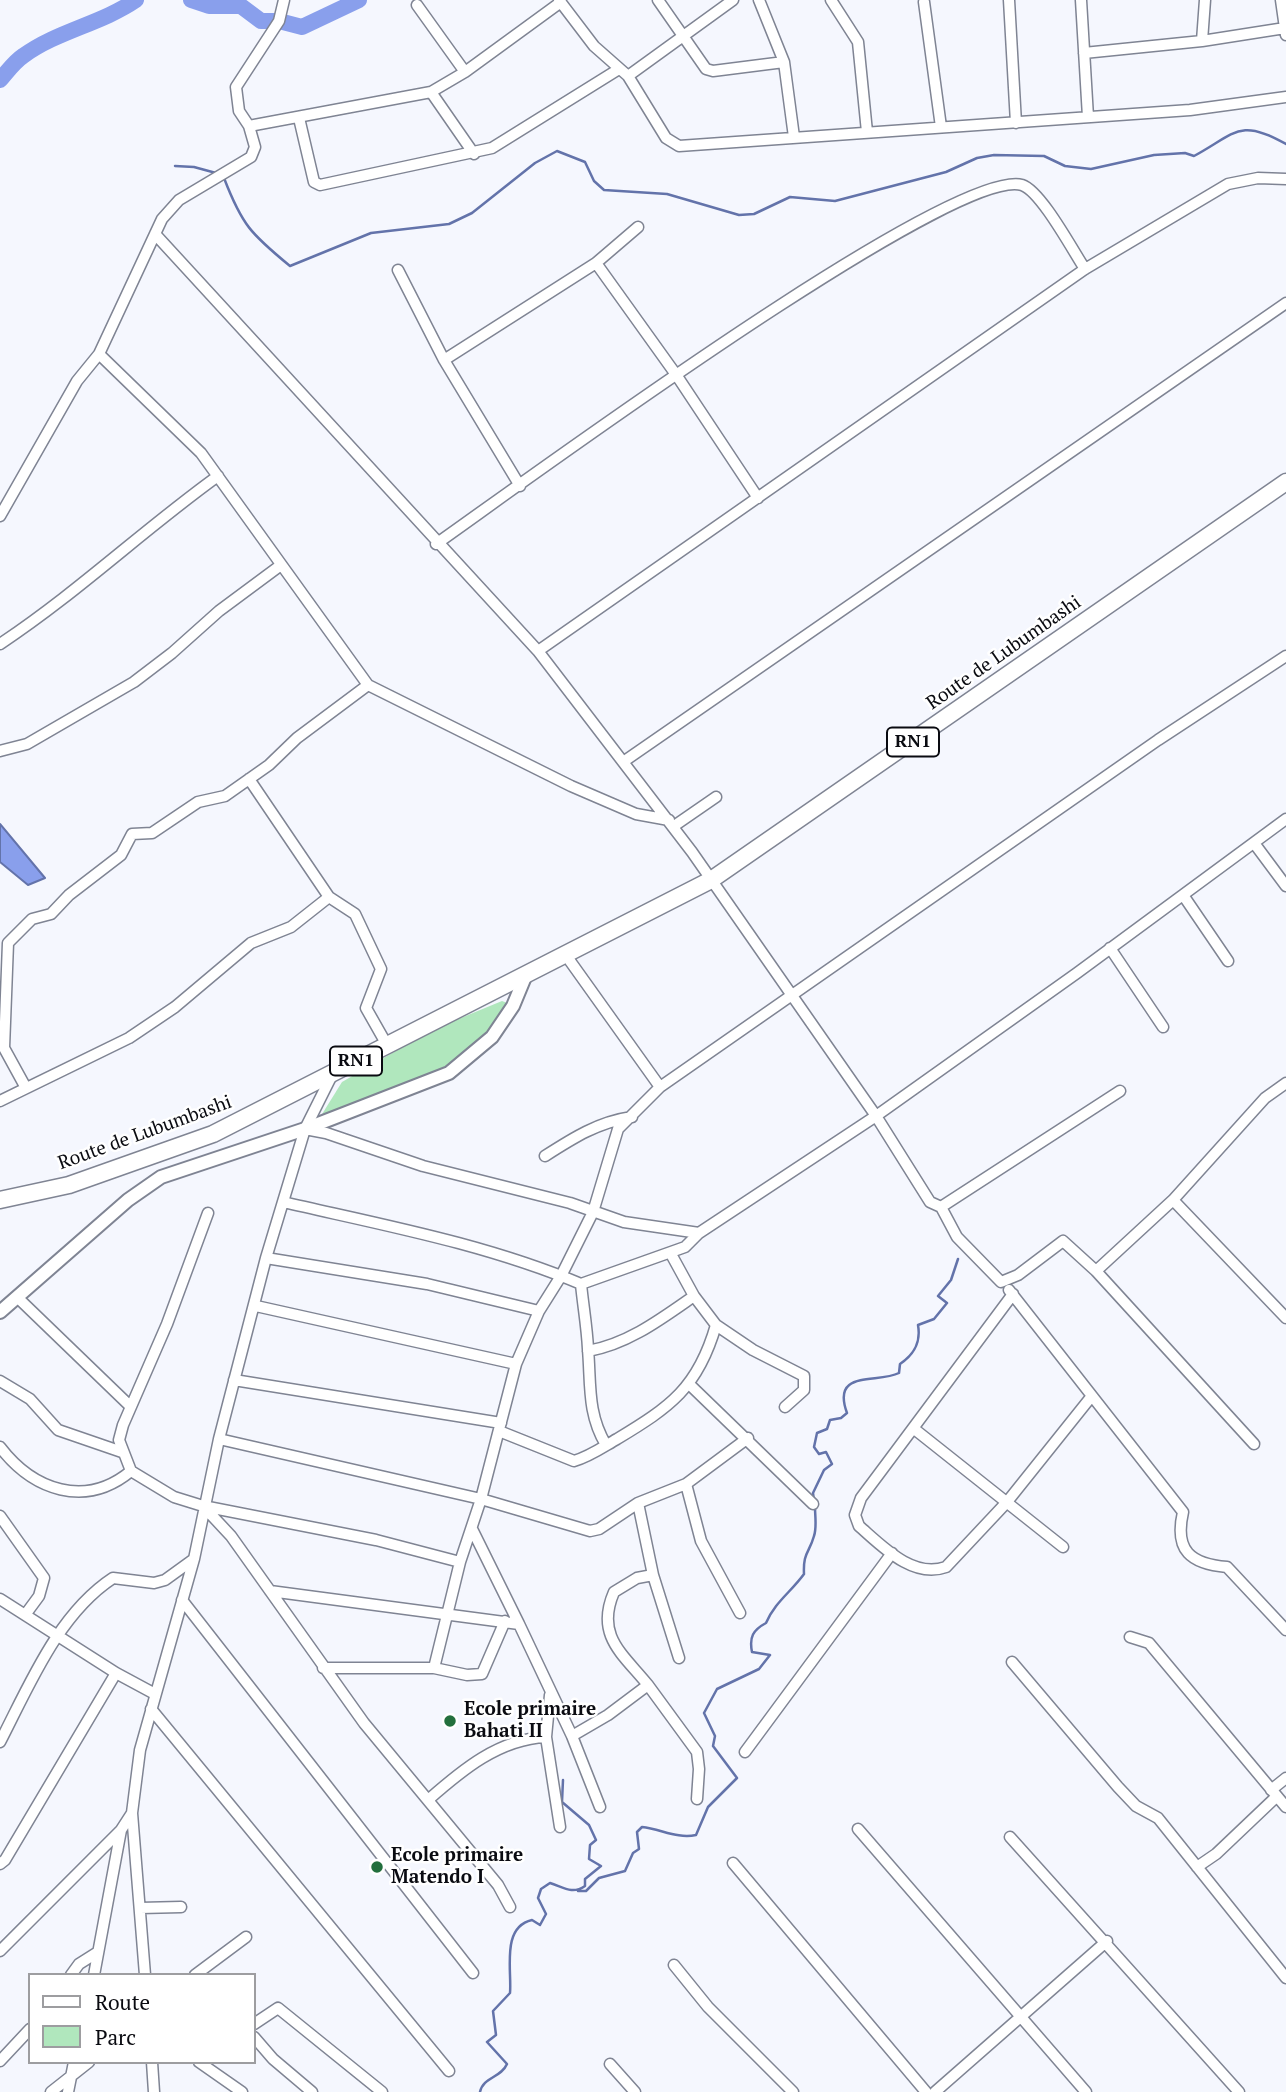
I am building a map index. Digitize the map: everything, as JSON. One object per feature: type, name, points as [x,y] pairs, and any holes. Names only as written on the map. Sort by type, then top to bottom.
[{"type":"highway","name":"Route de Lubumbashi","points":[[0,1200],[69,1185],[185,1144],[249,1117],[525,977],[533,968],[713,883],[1286,482]]},
{"type":"highway","name":"Route de Lubumbashi","points":[[525,977],[536,979],[713,883],[889,771],[1286,492]]},
{"type":"street","points":[[0,516],[77,381],[99,354],[162,219],[179,200],[251,158],[255,147],[248,126],[239,111],[236,87],[279,21],[284,0]]},
{"type":"street","points":[[657,0],[706,69],[713,71],[784,62]]},
{"type":"street","points":[[628,76],[733,0]]},
{"type":"street","points":[[759,0],[784,62],[793,137]]},
{"type":"street","points":[[831,0],[858,42],[867,132]]},
{"type":"street","points":[[1009,0],[1016,123]]},
{"type":"street","points":[[1081,0],[1088,117]]},
{"type":"street","points":[[1202,41],[1205,0]]},
{"type":"street","points":[[1084,53],[1285,32],[1281,0]]},
{"type":"street","points":[[248,126],[431,92],[465,72],[560,1],[594,46],[628,76],[672,144],[679,146],[1190,110],[1286,97]]},
{"type":"street","points":[[926,1],[941,127]]},
{"type":"street","points":[[417,5],[465,72]]},
{"type":"street","points":[[299,118],[316,184],[474,154],[492,148],[619,69]]},
{"type":"street","points":[[431,92],[474,154]]},
{"type":"street","points":[[538,651],[1085,269],[1228,184],[1258,178],[1286,179]]},
{"type":"street","points":[[436,544],[677,376],[879,242],[920,219],[1011,184],[1023,185],[1040,199],[1085,269]]},
{"type":"street","points":[[444,360],[596,263],[638,227]]},
{"type":"street","points":[[155,234],[436,544],[538,651],[671,823],[876,1116],[930,1202],[940,1207],[957,1237],[1013,1294],[1182,1513],[1179,1530],[1186,1551],[1201,1565],[1227,1567],[1286,1630]]},
{"type":"street","points":[[596,263],[677,376],[758,498]]},
{"type":"street","points":[[398,270],[444,360],[520,486]]},
{"type":"street","points":[[623,762],[1286,303]]},
{"type":"street","points":[[99,354],[201,453],[368,685],[571,786],[636,814],[671,823],[716,797]]},
{"type":"street","points":[[0,644],[75,592],[142,531],[218,476]]},
{"type":"street","points":[[0,751],[27,744],[134,682],[229,603],[281,565]]},
{"type":"street","points":[[434,1668],[460,1562],[481,1499],[516,1364],[539,1311],[561,1276],[593,1212],[618,1129],[633,1117],[660,1087],[1158,740],[1286,656]]},
{"type":"street","points":[[26,1088],[4,1048],[8,943],[32,919],[51,914],[69,895],[121,855],[132,834],[152,833],[198,802],[225,796],[368,685]]},
{"type":"street","points":[[248,779],[330,897],[355,914],[381,969],[366,1008],[387,1045]]},
{"type":"street","points":[[283,1202],[491,1252],[580,1284],[671,1254],[876,1116],[1286,819]]},
{"type":"street","points":[[1254,843],[1286,886]]},
{"type":"street","points":[[1183,895],[1228,961]]},
{"type":"street","points":[[0,1101],[128,1038],[175,1007],[251,943],[291,927],[330,897]]},
{"type":"street","points":[[1110,948],[1163,1027]]},
{"type":"street","points":[[570,961],[660,1087]]},
{"type":"street","points":[[0,1312],[128,1200],[161,1177],[305,1129],[449,1073],[464,1063],[504,1021],[525,977]]},
{"type":"street","points":[[145,1973],[132,1813],[140,1750],[194,1559],[219,1439],[267,1258],[305,1129],[332,1074]]},
{"type":"street","points":[[1096,1271],[1173,1200],[1265,1098],[1286,1083]]},
{"type":"street","points":[[940,1207],[1120,1091]]},
{"type":"street","points":[[545,1156],[587,1130],[610,1120],[633,1117]]},
{"type":"street","points":[[305,1129],[326,1133],[423,1166],[463,1174],[649,1228],[699,1233]]},
{"type":"street","points":[[1173,1200],[1286,1318]]},
{"type":"street","points":[[208,1213],[172,1312],[130,1406],[119,1440],[131,1471],[174,1497],[203,1506],[376,1540],[460,1562]]},
{"type":"street","points":[[1001,1282],[1018,1275],[1063,1241],[1096,1271],[1254,1444]]},
{"type":"street","points":[[671,1254],[694,1296],[716,1325],[753,1350],[804,1377],[804,1390],[785,1407]]},
{"type":"street","points":[[267,1258],[427,1284],[539,1311]]},
{"type":"street","points":[[580,1284],[588,1351],[589,1397],[595,1427],[606,1445]]},
{"type":"street","points":[[1013,1294],[860,1498],[855,1515],[859,1526],[892,1553],[919,1570],[932,1572],[946,1567],[1007,1503],[1091,1397]]},
{"type":"street","points":[[588,1351],[610,1347],[657,1322],[694,1296]]},
{"type":"street","points":[[17,1297],[130,1406]]},
{"type":"street","points":[[256,1306],[516,1364]]},
{"type":"street","points":[[234,1380],[500,1427],[574,1461],[655,1416],[681,1395],[689,1384],[716,1325]]},
{"type":"street","points":[[0,1381],[30,1399],[58,1430],[122,1452]]},
{"type":"street","points":[[689,1384],[748,1438],[813,1504]]},
{"type":"street","points":[[913,1428],[1062,1547]]},
{"type":"street","points":[[219,1439],[481,1499],[590,1531],[599,1529],[638,1503],[685,1484],[748,1438]]},
{"type":"street","points":[[0,1447],[27,1473],[60,1491],[72,1494],[116,1481],[131,1471]]},
{"type":"street","points":[[685,1484],[701,1541],[740,1613]]},
{"type":"street","points":[[638,1503],[653,1575],[679,1658]]},
{"type":"street","points":[[203,1506],[231,1536],[323,1668],[498,1885],[510,1907]]},
{"type":"street","points":[[0,1516],[44,1578],[39,1596],[25,1615]]},
{"type":"street","points":[[472,1529],[572,1736],[600,1807]]},
{"type":"street","points":[[745,1752],[892,1553]]},
{"type":"street","points":[[0,1742],[32,1680],[59,1636],[94,1592],[113,1578],[154,1583],[165,1580],[194,1559]]},
{"type":"street","points":[[653,1575],[637,1578],[614,1592],[607,1616],[607,1629],[611,1640],[697,1752],[697,1799]]},
{"type":"street","points":[[270,1591],[446,1616],[505,1620],[519,1624]]},
{"type":"street","points":[[182,1600],[473,1973]]},
{"type":"street","points":[[2,1603],[155,1694]]},
{"type":"street","points":[[323,1668],[434,1668],[467,1675],[482,1674],[505,1620]]},
{"type":"street","points":[[1130,1637],[1149,1643],[1286,1807]]},
{"type":"street","points":[[1012,1662],[1118,1787],[1136,1806],[1158,1818],[1286,1978]]},
{"type":"street","points":[[0,1864],[5,1860],[116,1673]]},
{"type":"street","points":[[572,1736],[608,1715],[648,1685]]},
{"type":"street","points":[[550,1695],[546,1737],[560,1827]]},
{"type":"street","points":[[151,1709],[449,2071]]},
{"type":"street","points":[[428,1800],[458,1774],[500,1748],[527,1738],[546,1737]]},
{"type":"street","points":[[1197,1867],[1216,1854],[1286,1778]]},
{"type":"street","points":[[0,1951],[121,1830],[132,1813]]},
{"type":"street","points":[[858,1829],[1086,2092]]},
{"type":"street","points":[[94,1973],[121,1830]]},
{"type":"street","points":[[1010,1837],[1107,1941],[1239,2092]]},
{"type":"street","points":[[733,1863],[926,2092]]},
{"type":"street","points":[[140,1908],[181,1907]]},
{"type":"street","points":[[198,1973],[246,1937]]},
{"type":"street","points":[[935,2092],[1023,2018],[1107,1941]]},
{"type":"street","points":[[72,1973],[79,1964],[99,1952]]},
{"type":"street","points":[[674,1965],[708,2007],[793,2092]]},
{"type":"street","points":[[256,2023],[278,2008],[382,2092]]},
{"type":"street","points":[[0,2061],[28,2031]]},
{"type":"street","points":[[256,2038],[273,2059],[312,2092]]},
{"type":"street","points":[[68,2092],[74,2064]]},
{"type":"street","points":[[51,2092],[87,2064]]},
{"type":"street","points":[[152,2064],[154,2092]]},
{"type":"street","points":[[202,2064],[242,2092]]},
{"type":"street","points":[[610,2064],[635,2092]]},
{"type":"green space","points":[[502,1001],[510,1004],[505,1016],[446,1072],[319,1119],[342,1082],[434,1029]]},
{"type":"water","points":[[0,824],[45,878],[28,885],[0,862]]},
{"type":"waterway","points":[[0,80],[17,61],[36,47],[136,0]]},
{"type":"waterway","points":[[191,0],[209,6],[241,6],[261,21],[279,21],[302,27],[359,0]]},
{"type":"waterway","points":[[224,178],[236,207],[249,228],[290,266],[371,233],[449,224],[472,213],[535,163],[557,151],[585,162],[594,181],[604,190],[667,194],[739,215],[754,214],[790,197],[835,201],[946,172],[977,158],[994,155],[1044,156],[1065,166],[1091,169],[1154,155],[1185,153],[1194,156],[1229,135],[1247,130],[1258,131],[1286,144]]},
{"type":"waterway","points":[[175,166],[194,167],[216,173]]},
{"type":"waterway","points":[[814,1501],[813,1493],[824,1470],[832,1464],[826,1452],[819,1454],[814,1447],[817,1433],[827,1429],[830,1420],[841,1418],[847,1413],[845,1390],[851,1384],[899,1373],[900,1364],[916,1347],[918,1325],[934,1319],[947,1303],[938,1296],[951,1280],[958,1259]]},
{"type":"waterway","points":[[578,1891],[586,1891],[599,1878],[625,1871],[633,1853],[639,1849],[637,1832],[642,1827],[676,1835],[696,1835],[708,1807],[737,1778],[713,1746],[715,1736],[704,1713],[717,1689],[759,1669],[770,1655],[752,1652],[752,1638],[804,1574],[805,1557],[815,1533],[815,1507]]},
{"type":"waterway","points":[[480,2092],[485,2083],[501,2072],[507,2064],[487,2042],[496,2035],[493,2011],[510,1993],[510,1951],[516,1931],[522,1924],[532,1920],[540,1925],[546,1914],[538,1898],[541,1889],[550,1883],[568,1889],[580,1889],[585,1886],[585,1879],[601,1866],[589,1859],[590,1845],[596,1840],[589,1825],[562,1802],[563,1780]]},
{"type":"place","name":"Ecole primaire Bahati II","points":[[450,1721]]},
{"type":"place","name":"Ecole primaire Matendo I","points":[[377,1867]]}]
